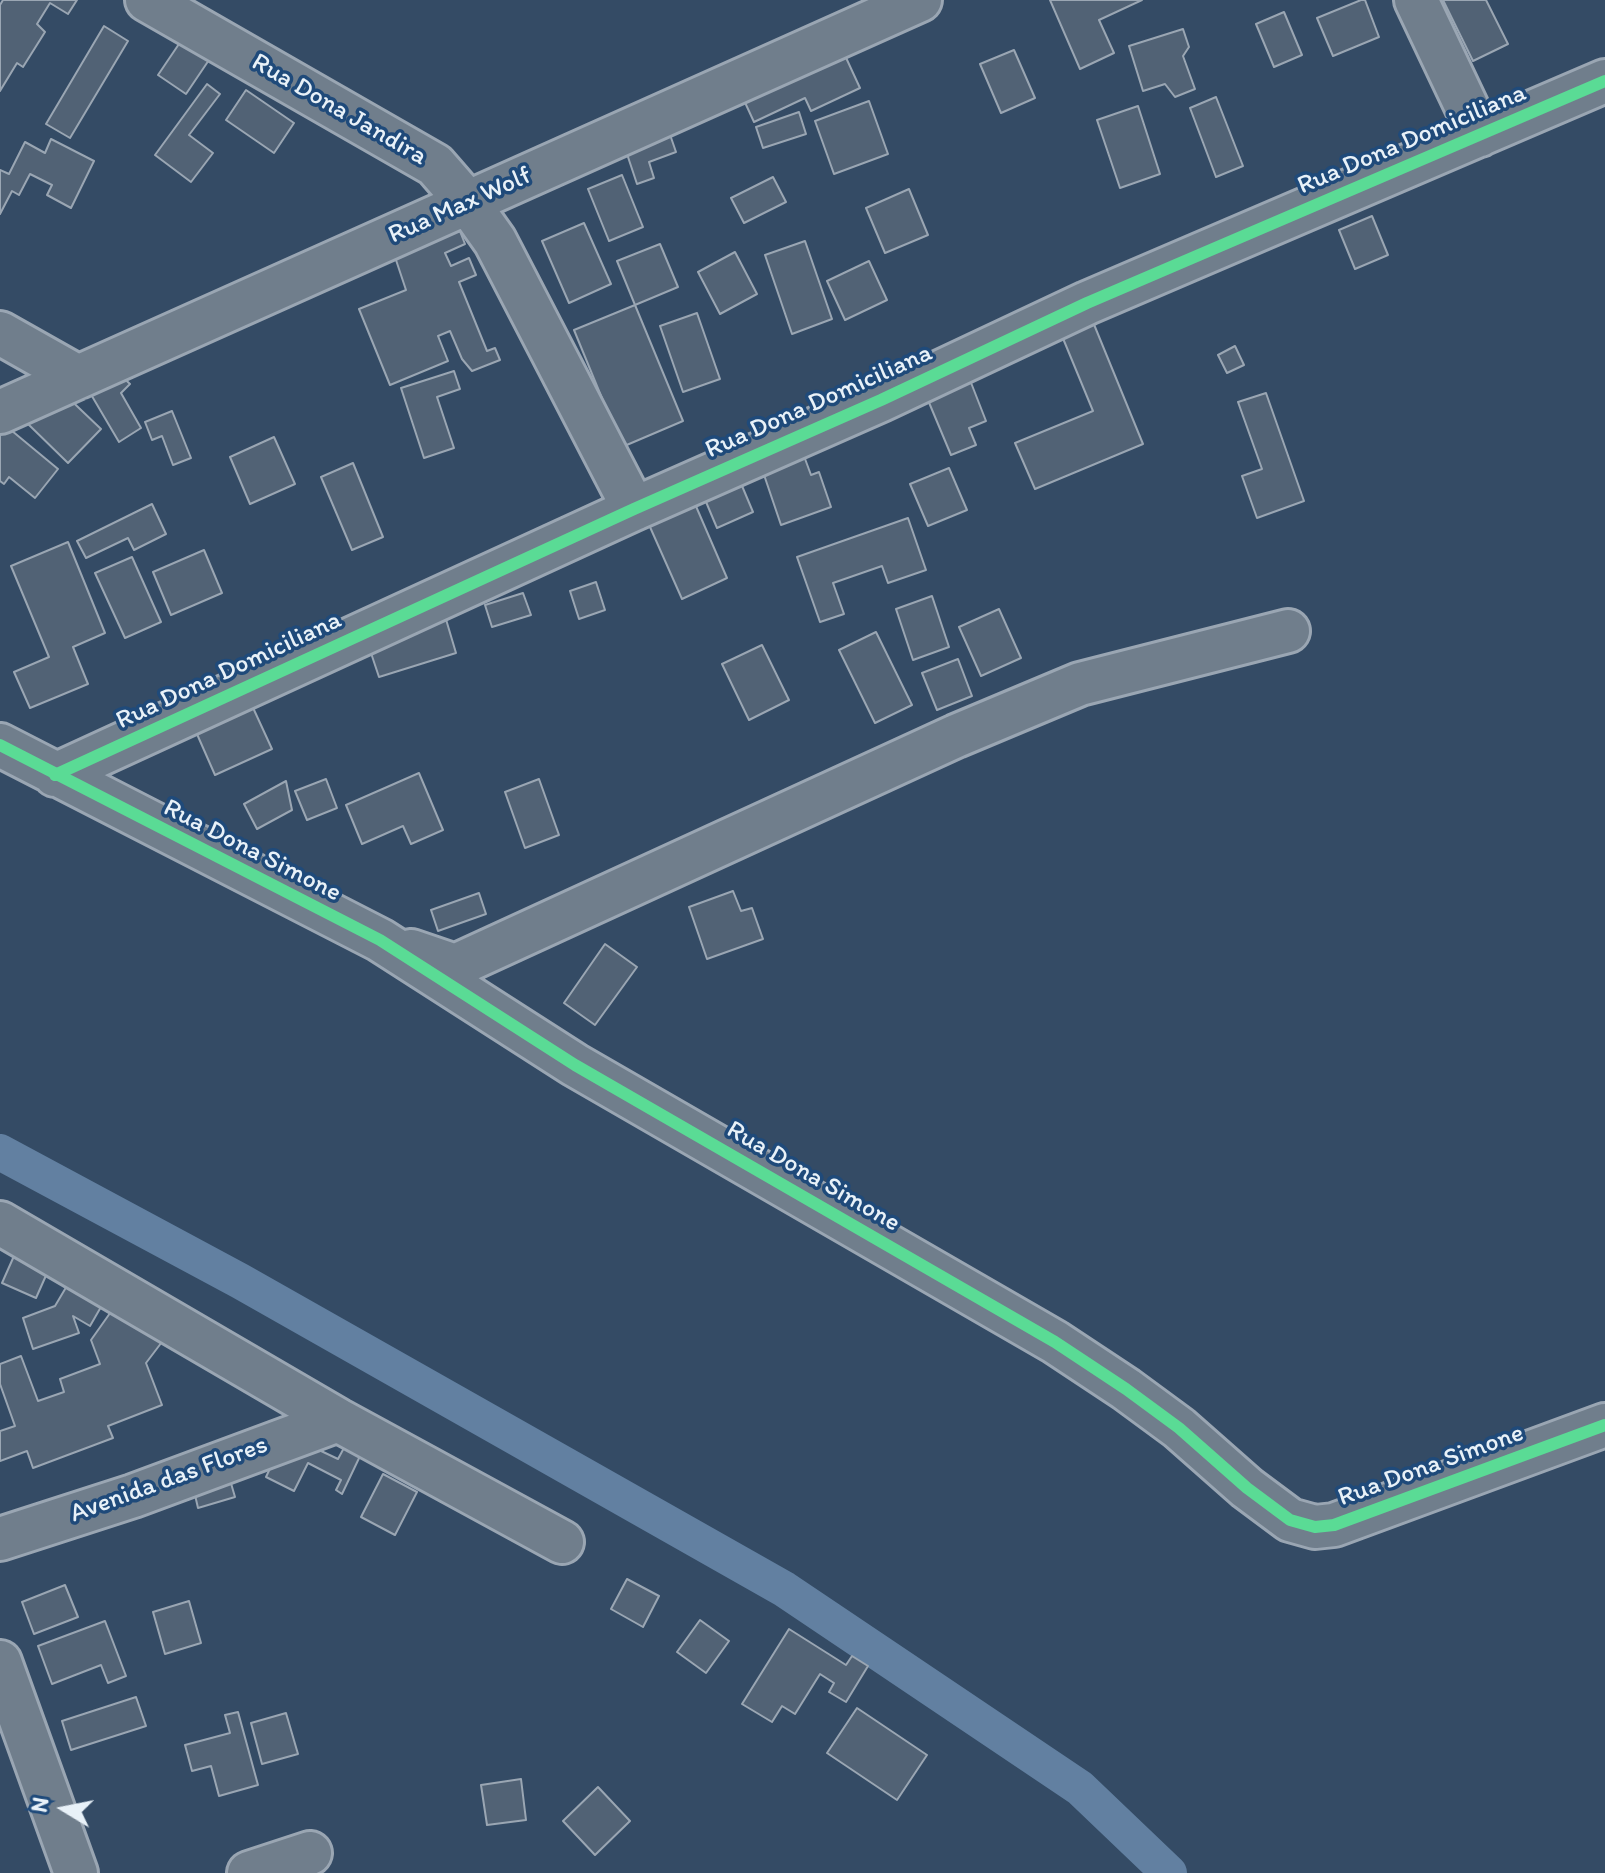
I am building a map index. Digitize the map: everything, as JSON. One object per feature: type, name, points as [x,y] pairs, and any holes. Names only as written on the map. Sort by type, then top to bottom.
[{"type":"street","name":"Rua Dona Jandira","points":[[147,0],[435,165],[495,241],[634,509]]},
{"type":"street","name":"Rua Max Wolf","points":[[0,412],[919,0]]},
{"type":"street","points":[[1416,0],[1480,135]]},
{"type":"street","name":"Rua Dona Domiciliana","points":[[55,775],[634,509],[881,400],[1087,303],[1605,81]]},
{"type":"street","points":[[0,333],[78,377]]},
{"type":"street","points":[[380,940],[455,966],[956,736],[1080,684],[1288,631]]},
{"type":"street","name":"Rua Dona Simone","points":[[0,745],[380,940],[575,1065],[1055,1342],[1179,1428],[1247,1488],[1290,1520],[1315,1527],[1334,1525],[1605,1425]]},
{"type":"street","points":[[0,1223],[338,1420],[562,1542]]},
{"type":"street","name":"Avenida das Flores","points":[[0,1539],[133,1496],[338,1420]]},
{"type":"street","points":[[0,1662],[76,1873]]},
{"type":"street","points":[[249,1873],[310,1853]]},
{"type":"building","points":[[3,0],[77,0],[68,14],[50,3],[37,24],[45,32],[23,67],[17,63],[0,91],[0,5]]},
{"type":"building","points":[[1050,0],[1142,0],[1099,20],[1114,53],[1080,69]]},
{"type":"building","points":[[1365,0],[1379,37],[1333,56],[1317,18]]},
{"type":"building","points":[[1443,0],[1486,0],[1508,44],[1473,61]]},
{"type":"building","points":[[1284,12],[1302,55],[1274,67],[1256,24]]},
{"type":"building","points":[[104,26],[128,41],[70,138],[46,124]]},
{"type":"building","points":[[1183,29],[1189,47],[1183,56],[1195,89],[1175,97],[1165,84],[1143,91],[1129,46]]},
{"type":"building","points":[[183,38],[211,57],[186,94],[158,75]]},
{"type":"building","points":[[842,49],[860,88],[811,111],[805,98],[754,122],[742,96]]},
{"type":"building","points":[[1014,50],[1035,98],[1001,113],[980,64]]},
{"type":"building","points":[[207,84],[220,94],[189,135],[213,153],[191,182],[155,155]]},
{"type":"building","points":[[246,90],[294,123],[274,153],[226,120]]},
{"type":"building","points":[[1216,97],[1243,166],[1216,177],[1190,108]]},
{"type":"building","points":[[869,101],[888,154],[834,174],[815,121]]},
{"type":"building","points":[[1138,106],[1160,174],[1120,188],[1097,120]]},
{"type":"building","points":[[799,112],[806,134],[763,148],[756,127]]},
{"type":"building","points":[[666,123],[676,152],[649,162],[654,178],[637,184],[622,139]]},
{"type":"building","points":[[51,139],[94,161],[71,208],[47,195],[52,185],[30,174],[19,195],[12,191],[0,214],[0,170],[9,174],[25,142],[45,153]]},
{"type":"building","points":[[622,175],[643,227],[609,241],[588,189]]},
{"type":"building","points":[[773,177],[786,202],[744,223],[731,198]]},
{"type":"building","points":[[909,189],[928,235],[885,253],[866,208]]},
{"type":"building","points":[[454,216],[465,244],[445,253],[451,266],[469,258],[476,275],[459,282],[487,351],[495,348],[500,360],[472,371],[462,359],[450,331],[438,336],[448,361],[390,385],[359,309],[406,290],[391,245]]},
{"type":"building","points":[[1372,216],[1388,255],[1355,269],[1339,230]]},
{"type":"building","points":[[584,223],[611,284],[569,303],[542,241]]},
{"type":"building","points":[[805,241],[832,319],[792,334],[765,255]]},
{"type":"building","points":[[660,244],[678,287],[635,305],[617,261]]},
{"type":"building","points":[[735,252],[757,294],[720,314],[698,272]]},
{"type":"building","points":[[869,261],[887,300],[845,320],[827,281]]},
{"type":"building","points":[[635,305],[683,421],[622,447],[574,330]]},
{"type":"building","points":[[697,313],[720,379],[683,392],[660,326]]},
{"type":"building","points":[[1093,322],[1143,444],[1035,489],[1015,443],[1093,411],[1062,336]]},
{"type":"building","points":[[1235,346],[1244,365],[1227,373],[1218,355]]},
{"type":"building","points":[[114,369],[130,384],[121,393],[141,428],[119,442],[86,386]]},
{"type":"building","points":[[454,371],[460,389],[437,397],[454,448],[424,458],[401,388]]},
{"type":"building","points":[[968,375],[986,421],[969,428],[976,445],[951,455],[925,393]]},
{"type":"building","points":[[59,389],[101,429],[68,463],[27,423]]},
{"type":"building","points":[[1266,393],[1304,501],[1257,518],[1242,476],[1262,469],[1238,402]]},
{"type":"building","points":[[172,411],[191,458],[173,465],[162,436],[152,440],[145,422]]},
{"type":"building","points":[[0,421],[58,469],[35,498],[9,477],[4,484],[0,481]]},
{"type":"building","points":[[274,437],[295,484],[250,504],[230,457]]},
{"type":"building","points":[[801,448],[811,475],[819,472],[831,507],[781,525],[760,463]]},
{"type":"building","points":[[353,463],[383,537],[352,550],[321,477]]},
{"type":"building","points":[[949,468],[967,510],[928,526],[910,484]]},
{"type":"building","points":[[737,474],[753,512],[717,528],[701,490]]},
{"type":"building","points":[[692,497],[727,578],[682,599],[646,518]]},
{"type":"building","points":[[152,504],[166,534],[134,550],[128,538],[86,558],[77,541]]},
{"type":"building","points":[[908,518],[926,570],[888,583],[882,566],[833,583],[844,614],[820,622],[797,557]]},
{"type":"building","points":[[68,542],[105,633],[73,647],[88,684],[30,708],[14,672],[49,657],[11,566]]},
{"type":"building","points":[[204,550],[222,593],[171,615],[153,572]]},
{"type":"building","points":[[132,557],[161,622],[125,638],[95,573]]},
{"type":"building","points":[[596,582],[605,610],[579,619],[570,591]]},
{"type":"building","points":[[523,593],[531,615],[492,627],[485,605]]},
{"type":"building","points":[[932,596],[949,647],[913,660],[896,609]]},
{"type":"building","points":[[999,609],[1021,658],[981,676],[959,627]]},
{"type":"building","points":[[445,616],[456,653],[379,677],[367,641]]},
{"type":"building","points":[[876,632],[912,705],[875,723],[839,650]]},
{"type":"building","points":[[762,645],[789,700],[749,720],[722,664]]},
{"type":"building","points":[[958,659],[972,696],[937,710],[922,673]]},
{"type":"building","points":[[249,699],[272,749],[215,775],[193,725]]},
{"type":"building","points":[[419,773],[443,830],[411,844],[403,826],[362,844],[346,805]]},
{"type":"building","points":[[326,779],[337,808],[307,820],[295,791]]},
{"type":"building","points":[[539,779],[559,835],[525,848],[505,792]]},
{"type":"building","points":[[286,781],[292,810],[257,829],[244,804]]},
{"type":"building","points":[[733,891],[741,911],[752,908],[763,939],[707,959],[689,907]]},
{"type":"building","points":[[479,893],[486,914],[438,931],[431,910]]},
{"type":"building","points":[[605,944],[637,967],[595,1025],[564,1003]]},
{"type":"building","points":[[18,1247],[52,1262],[36,1298],[2,1283]]},
{"type":"building","points":[[71,1279],[105,1300],[90,1326],[73,1316],[79,1333],[33,1349],[23,1318],[55,1306]]},
{"type":"building","points":[[120,1299],[168,1334],[146,1363],[162,1405],[108,1426],[113,1438],[33,1468],[27,1451],[0,1461],[0,1431],[15,1426],[0,1384],[0,1364],[21,1356],[38,1401],[64,1392],[60,1379],[100,1364],[91,1340]]},
{"type":"building","points":[[300,1441],[338,1459],[345,1446],[361,1454],[342,1494],[336,1490],[341,1480],[308,1463],[294,1491],[266,1477],[279,1449]]},
{"type":"building","points":[[228,1473],[235,1497],[198,1508],[192,1482]]},
{"type":"building","points":[[383,1474],[417,1492],[395,1535],[361,1517]]},
{"type":"building","points":[[627,1579],[659,1596],[643,1627],[611,1609]]},
{"type":"building","points":[[65,1585],[78,1617],[34,1634],[22,1602]]},
{"type":"building","points":[[189,1601],[201,1643],[165,1654],[153,1612]]},
{"type":"building","points":[[700,1620],[729,1641],[706,1673],[677,1652]]},
{"type":"building","points":[[105,1621],[126,1676],[108,1683],[101,1665],[52,1684],[38,1646]]},
{"type":"building","points":[[789,1629],[846,1665],[852,1656],[868,1666],[846,1702],[829,1692],[834,1683],[820,1674],[795,1714],[782,1706],[772,1722],[742,1704]]},
{"type":"building","points":[[136,1697],[146,1726],[71,1750],[62,1721]]},
{"type":"building","points":[[857,1708],[927,1755],[897,1800],[827,1753]]},
{"type":"building","points":[[238,1712],[258,1785],[219,1796],[211,1766],[192,1771],[185,1745],[230,1733],[225,1715]]},
{"type":"building","points":[[286,1713],[298,1754],[262,1764],[251,1723]]},
{"type":"building","points":[[521,1779],[526,1820],[487,1825],[481,1785]]},
{"type":"building","points":[[598,1787],[630,1821],[595,1855],[563,1821]]},
{"type":"waterway","points":[[0,1152],[240,1281],[784,1589],[1080,1788],[1169,1873]]},
{"type":"cycle path","points":[[55,775],[634,509],[881,400],[1087,303],[1605,81]]},
{"type":"cycle path","points":[[0,745],[380,940],[575,1065],[1055,1342],[1179,1428],[1247,1488],[1290,1520],[1315,1527],[1334,1525],[1605,1425]]}]
